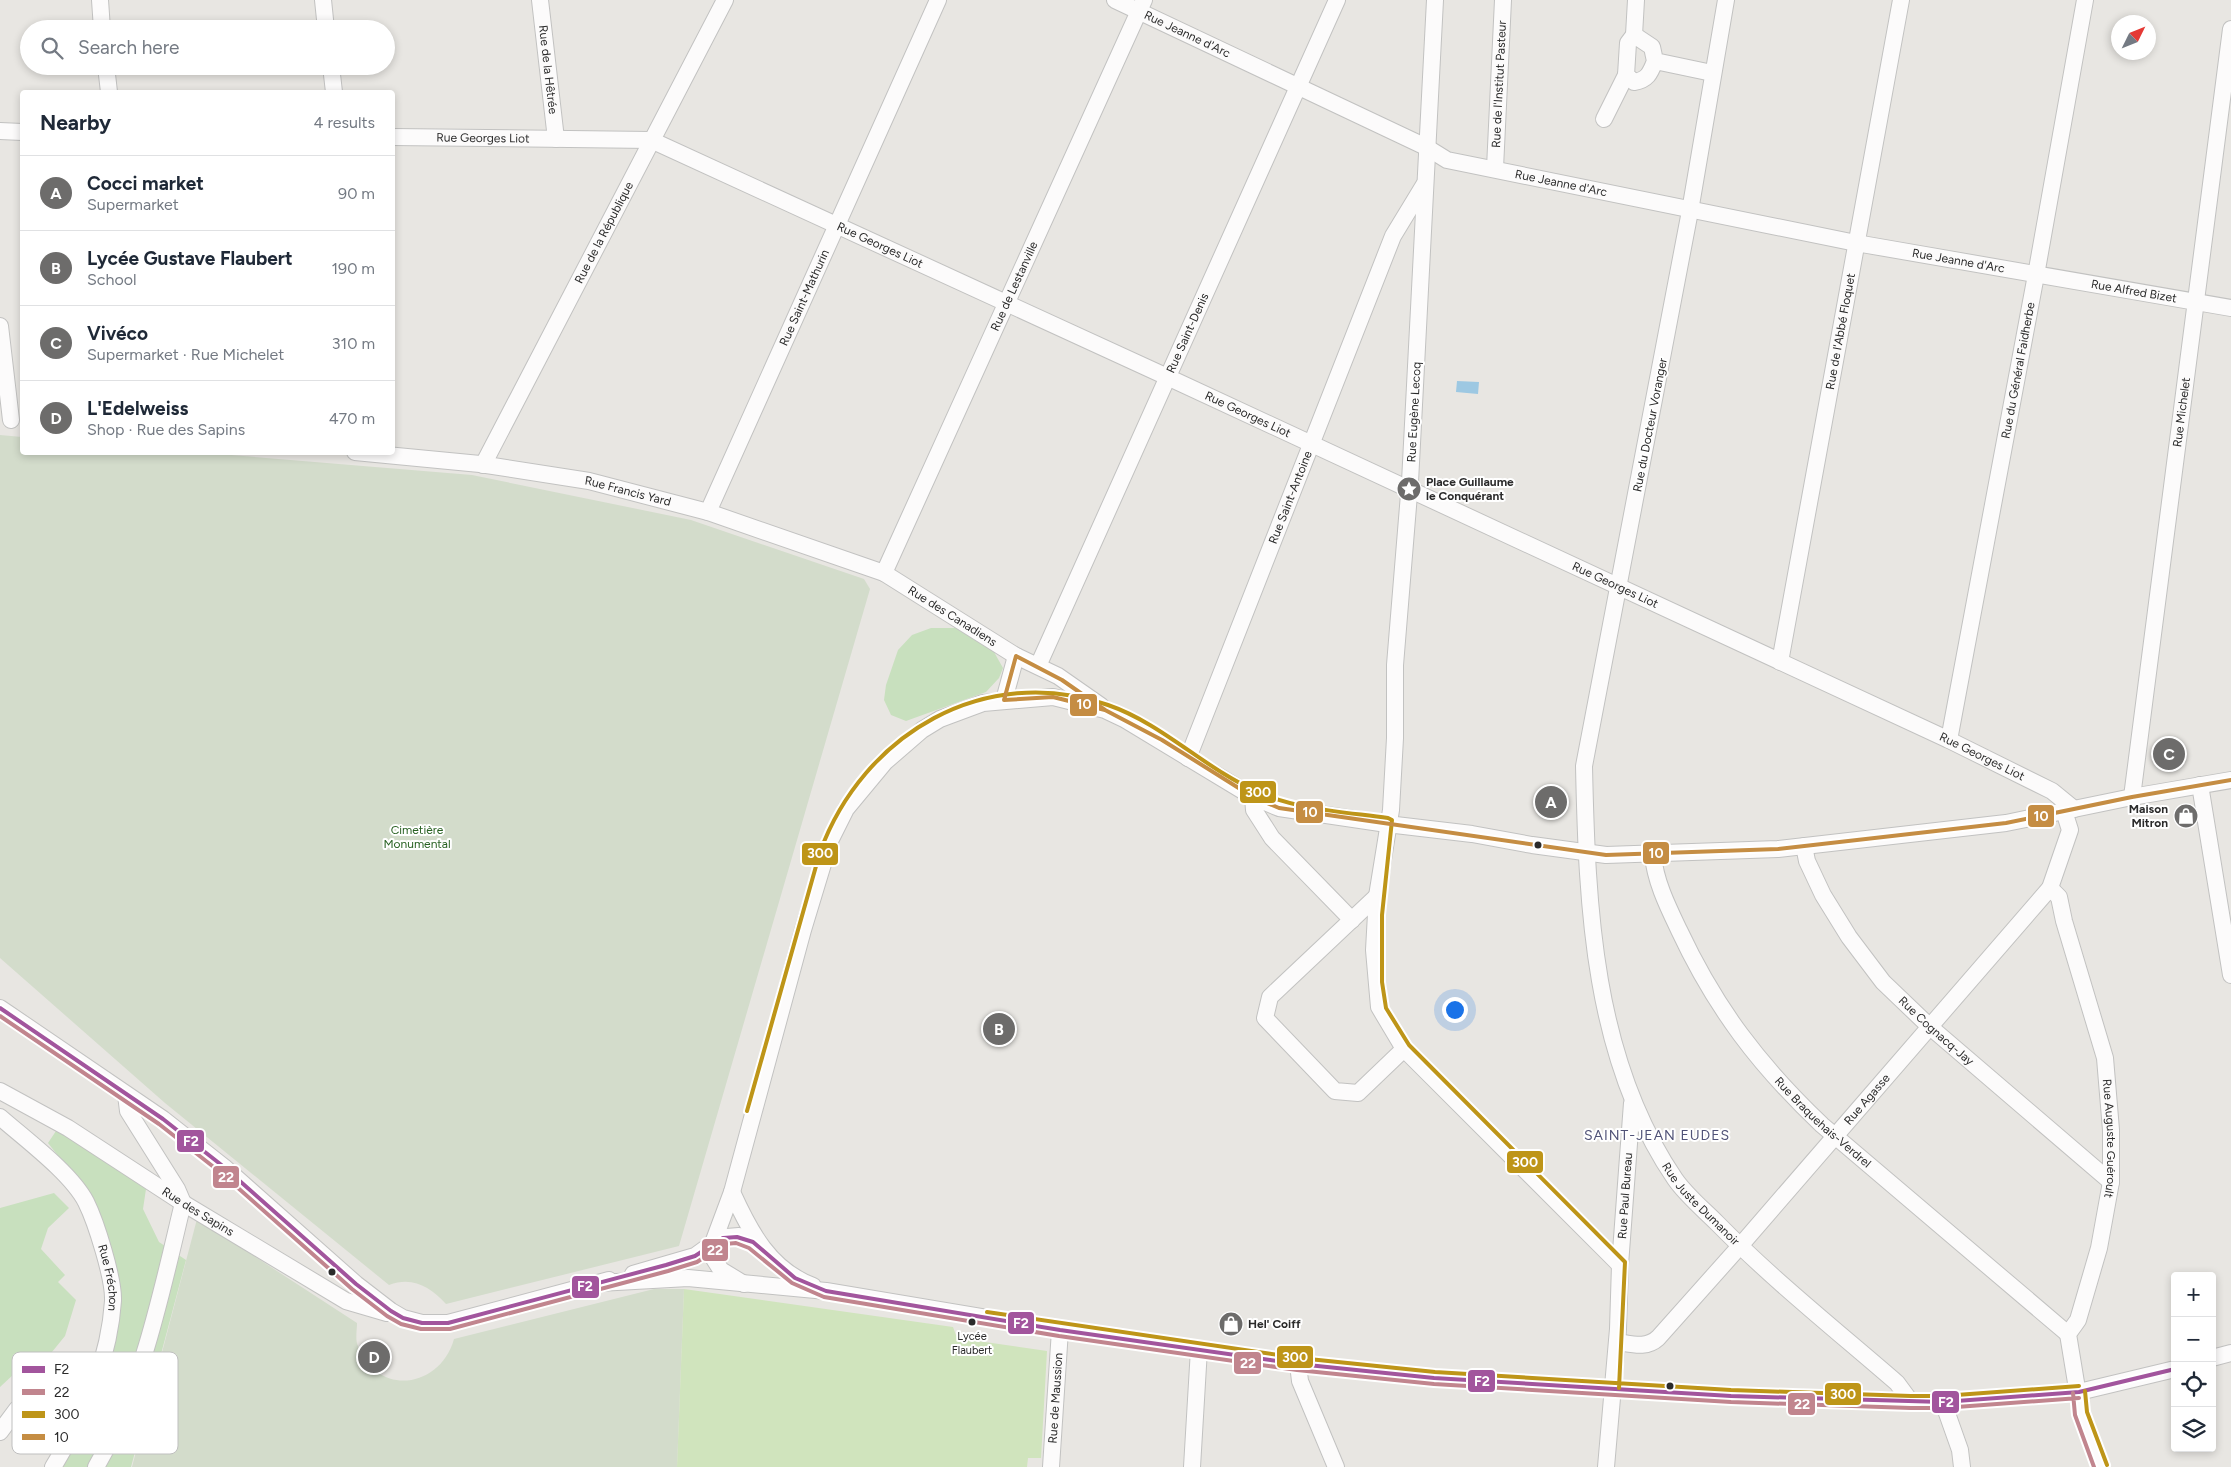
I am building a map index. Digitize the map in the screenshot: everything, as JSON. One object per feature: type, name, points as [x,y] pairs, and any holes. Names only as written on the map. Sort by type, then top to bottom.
[{"type":"street","points":[[100,0],[101,20]]},
{"type":"street","points":[[323,0],[325,20]]},
{"type":"street","name":"Rue de la Hêtrée","points":[[540,0],[556,139]]},
{"type":"street","name":"Rue de la République","points":[[483,465],[725,0]]},
{"type":"street","name":"Rue Saint-Mathurin","points":[[708,512],[938,0]]},
{"type":"street","name":"Rue Jeanne d'Arc","points":[[1115,0],[1142,6],[1299,87],[1426,146],[1447,160],[1495,168],[1690,211],[2036,275]]},
{"type":"street","name":"Rue Saint-Denis","points":[[1042,668],[1168,378],[1337,0]]},
{"type":"street","name":"Rue Eugène Lecoq","points":[[1435,0],[1424,184],[1410,490],[1395,665],[1395,738],[1392,801],[1387,824],[1378,896],[1374,950],[1379,1007],[1404,1049],[1620,1265]]},
{"type":"street","name":"Rue de l'Institut Pasteur","points":[[1495,168],[1503,0]]},
{"type":"street","points":[[1604,119],[1626,75],[1628,43],[1634,35],[1636,0]]},
{"type":"street","name":"Rue du Docteur Voranger","points":[[1586,851],[1584,766],[1690,211],[1712,73],[1726,0]]},
{"type":"street","name":"Rue de l'Abbé Floquet","points":[[1780,662],[1901,0]]},
{"type":"street","name":"Rue du Général Faidherbe","points":[[1948,740],[2036,275],[2085,0]]},
{"type":"street","name":"Rue de Lestanville","points":[[888,575],[1006,303],[1142,6]]},
{"type":"street","name":"Rue Michelet","points":[[2132,797],[2194,302],[2231,30]]},
{"type":"street","points":[[1626,75],[1634,82],[1644,81],[1655,61],[1652,47],[1634,35]]},
{"type":"street","points":[[1655,61],[1712,73]]},
{"type":"street","points":[[107,75],[109,90]]},
{"type":"street","points":[[332,75],[334,90]]},
{"type":"street","points":[[0,131],[20,132]]},
{"type":"street","name":"Rue Georges Liot","points":[[395,136],[651,140],[1948,740],[2052,791],[2069,810]]},
{"type":"street","name":"Rue Saint-Antoine","points":[[1188,758],[1393,236],[1424,184]]},
{"type":"street","points":[[1393,236],[1422,238]]},
{"type":"street","name":"Rue Alfred Bizet","points":[[2036,275],[2231,308]]},
{"type":"street","points":[[0,326],[11,420]]},
{"type":"street","name":"Rue Francis Yard","points":[[385,455],[483,465],[589,480],[708,512],[888,575]]},
{"type":"street","name":"Rue des Canadiens","points":[[888,575],[1016,656],[1042,668],[1088,696],[1105,710]]},
{"type":"street","points":[[1004,700],[1016,656]]},
{"type":"street","points":[[1042,668],[1049,697]]},
{"type":"street","points":[[744,1284],[721,1270],[714,1259],[712,1243],[732,1192],[803,930],[830,841],[846,809],[885,762],[922,730],[959,711],[983,703],[1049,697],[1105,710],[1149,733],[1253,797],[1279,808],[1472,834],[1532,845],[1606,855],[1653,855],[1804,846],[2006,823],[2132,797],[2231,780]]},
{"type":"street","points":[[2200,785],[2231,975]]},
{"type":"street","points":[[1253,797],[1254,810],[1272,838],[1352,920]]},
{"type":"street","name":"Rue Agasse","points":[[1617,1342],[1651,1344],[1740,1246],[2050,888],[2070,830],[2069,810]]},
{"type":"street","name":"Rue Cognacq-Jay","points":[[1804,846],[1807,861],[1823,895],[1848,937],[1883,982],[1929,1026],[2110,1182]]},
{"type":"street","name":"Rue Juste Dumanoir","points":[[1586,851],[1593,942],[1605,1008],[1632,1103],[1676,1180],[1740,1246],[1897,1383],[1911,1402]]},
{"type":"street","name":"Rue Braquehais-Verdrel","points":[[1653,855],[1656,874],[1674,921],[1696,968],[1720,1008],[1751,1051],[1788,1092],[1835,1137],[2068,1334]]},
{"type":"street","name":"Rue Auguste Guéroult","points":[[2050,888],[2059,897],[2064,921],[2105,1058],[2111,1130],[2110,1182],[2099,1248],[2078,1320],[2068,1334]]},
{"type":"street","points":[[1378,896],[1270,998],[1265,1018],[1335,1090],[1358,1093],[1404,1049]]},
{"type":"street","points":[[0,1008],[163,1119],[224,1166],[356,1284],[403,1318]]},
{"type":"street","name":"Rue des Sapins","points":[[0,1091],[68,1128],[183,1204],[346,1301],[403,1318],[422,1322],[448,1323],[599,1283]]},
{"type":"street","points":[[126,1095],[128,1111],[177,1189],[183,1204],[144,1352]]},
{"type":"street","name":"Rue Paul Bureau","points":[[1606,1467],[1617,1342],[1620,1265],[1632,1103]]},
{"type":"street","name":"Rue Fréchon","points":[[0,1117],[57,1166],[86,1201],[103,1245],[113,1299],[105,1352]]},
{"type":"street","points":[[732,1192],[751,1231],[762,1248],[784,1271],[802,1282],[826,1291]]},
{"type":"street","points":[[599,1283],[695,1256],[712,1243],[727,1237],[740,1236],[762,1248]]},
{"type":"street","points":[[599,1283],[688,1278],[826,1291],[1060,1330],[1298,1364],[1434,1378],[1731,1396],[1943,1402],[2079,1392],[2171,1370]]},
{"type":"street","name":"Rue de Maussion","points":[[1051,1467],[1060,1330]]},
{"type":"street","points":[[2068,1334],[2081,1413],[2101,1467]]},
{"type":"street","points":[[1192,1467],[1199,1349]]},
{"type":"street","points":[[2216,1357],[2231,1353]]},
{"type":"street","points":[[1298,1364],[1300,1381],[1336,1467]]},
{"type":"street","points":[[1943,1402],[1960,1450],[1962,1467]]},
{"type":"street","points":[[0,1432],[12,1415]]},
{"type":"street","name":"Rue Fréchon","points":[[53,1467],[60,1454]]},
{"type":"street","points":[[96,1467],[104,1454]]},
{"type":"green space","name":"Cimetière Monumental","points":[[0,435],[20,437],[20,455],[231,455],[472,475],[691,520],[864,579],[870,589],[679,1246],[446,1304],[434,1293],[420,1285],[406,1282],[389,1285],[165,1103],[0,958]]},
{"type":"green space","points":[[931,628],[956,628],[994,652],[1003,668],[999,678],[986,692],[906,721],[891,715],[884,700],[886,685],[898,650],[912,635]]},
{"type":"green space","points":[[58,1128],[146,1189],[143,1209],[159,1242],[186,1260],[162,1352],[112,1352],[120,1306],[91,1198],[48,1143]]},
{"type":"green space","points":[[54,1193],[69,1208],[48,1228],[41,1249],[65,1275],[58,1282],[76,1300],[65,1336],[52,1352],[12,1352],[12,1376],[0,1387],[0,1208]]},
{"type":"green space","points":[[197,1219],[357,1323],[357,1344],[367,1362],[379,1373],[393,1379],[408,1380],[422,1377],[436,1368],[447,1356],[454,1339],[654,1289],[684,1289],[677,1467],[132,1467],[135,1454],[178,1454],[178,1352],[162,1352]]},
{"type":"green space","points":[[684,1289],[953,1327],[957,1338],[1047,1351],[1041,1458],[1028,1458],[1027,1467],[677,1467]]},
{"type":"green space","points":[[69,1454],[134,1454],[131,1467],[62,1467]]},
{"type":"water","points":[[1457,381],[1479,382],[1478,394],[1456,392]]},
{"type":"transit line","name":"10","points":[[1016,656],[1062,680],[1105,710],[1053,697],[1004,700],[1016,656]]},
{"type":"transit line","name":"300","points":[[747,1111],[820,852],[840,810],[866,773],[898,742],[934,718],[974,702],[1017,693],[1062,694],[1108,705],[1147,723],[1220,771],[1258,792],[1306,807],[1392,820],[1382,915],[1382,982],[1386,1008],[1409,1045],[1625,1262],[1619,1388]]},
{"type":"transit line","name":"10","points":[[1105,710],[1162,740],[1253,797],[1279,808],[1606,855],[1778,849],[2006,823],[2132,797],[2231,780]]},
{"type":"transit line","name":"F2","points":[[0,1008],[163,1119],[224,1167],[356,1284],[391,1311],[403,1318],[422,1323],[448,1323],[666,1265],[695,1256],[723,1238],[737,1237],[753,1242],[795,1278],[826,1291],[1060,1330],[1298,1364],[1434,1378],[1731,1396],[1943,1402],[2079,1392],[2171,1370]]},
{"type":"transit line","name":"22","points":[[0,1016],[159,1124],[220,1172],[352,1289],[387,1316],[401,1324],[421,1329],[450,1329],[668,1271],[697,1262],[725,1244],[736,1243],[749,1248],[792,1283],[824,1297],[1059,1336],[1297,1370],[1434,1384],[1731,1402],[1943,1408],[2079,1398]]},
{"type":"transit line","name":"300","points":[[987,1312],[1299,1358],[1435,1372],[1731,1390],[1911,1396],[1943,1396],[2079,1386]]},
{"type":"transit line","name":"300","points":[[2085,1391],[2087,1412],[2107,1465]]},
{"type":"transit line","name":"22","points":[[2073,1393],[2075,1415],[2094,1467]]},
{"type":"place","name":"Place Guillaume le Conquérant","points":[[1409,489]]},
{"type":"place","name":"Vivéco","points":[[2169,754]]},
{"type":"place","name":"Cocci market","points":[[1551,802]]},
{"type":"place","name":"Maison Mitron","points":[[2186,816]]},
{"type":"place","name":"Lycée Gustave Flaubert","points":[[999,1029]]},
{"type":"place","name":"Lycée Flaubert","points":[[972,1322]]},
{"type":"place","name":"Hel' Coiff","points":[[1231,1324]]},
{"type":"place","name":"L'Edelweiss","points":[[374,1357]]},
{"type":"district","name":"SAINT-JEAN EUDES","points":[[1657,1135]]}]
